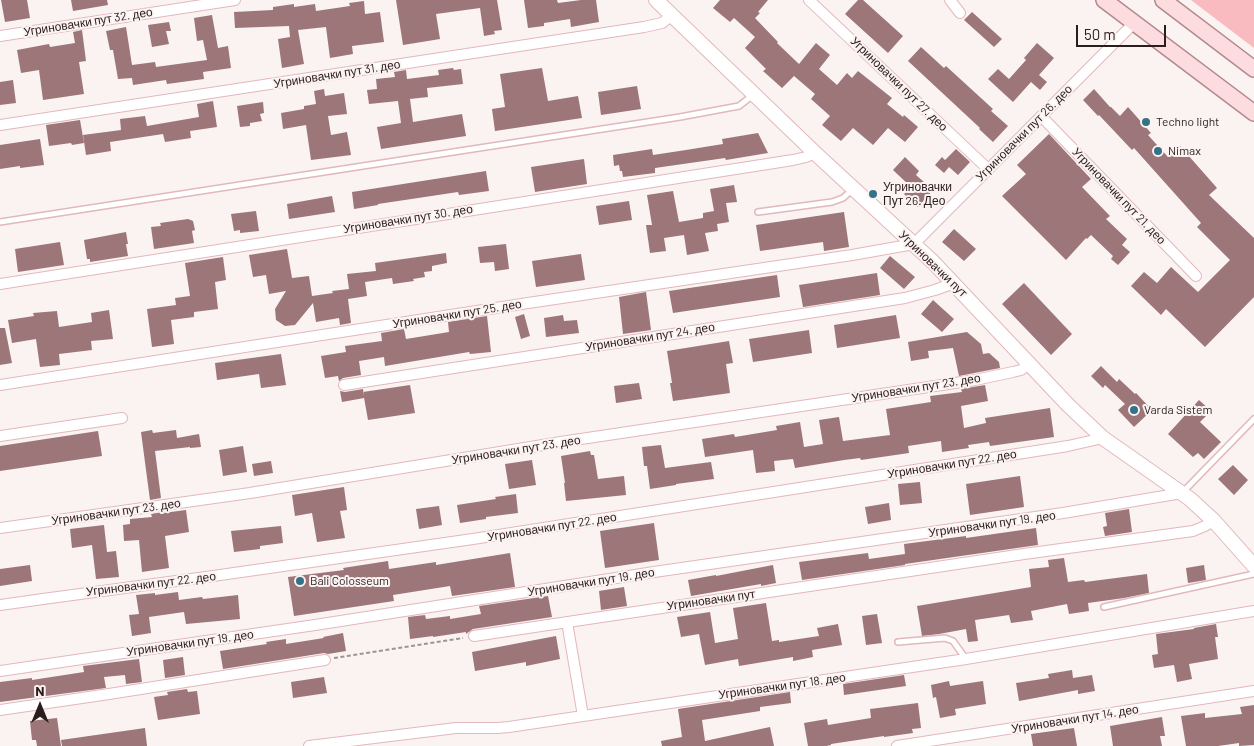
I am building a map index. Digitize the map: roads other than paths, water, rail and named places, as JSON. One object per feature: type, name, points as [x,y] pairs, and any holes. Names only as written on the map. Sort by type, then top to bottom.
[{"type":"main road","points":[[1104,0],[1254,113]]},
{"type":"main road","points":[[1163,0],[1254,69]]},
{"type":"street","name":"Угриновачки пут 32. део","points":[[0,36],[235,0]]},
{"type":"street","name":"Угриновачки пут","points":[[656,0],[814,153],[854,188],[954,283],[1068,405],[1103,438],[1182,493],[1214,521],[1254,566]]},
{"type":"street","name":"Угриновачки пут 27. део","points":[[809,0],[988,169]]},
{"type":"street","points":[[950,0],[960,13]]},
{"type":"street","name":"Угриновачки пут 31. део","points":[[0,125],[644,27],[662,23],[672,16]]},
{"type":"street","name":"Угриновачки пут 26. део","points":[[914,244],[1134,22]]},
{"type":"street","name":"Угриновачки пут 21. део","points":[[1041,116],[1196,276]]},
{"type":"street","name":"Угриновачки пут 30. део","points":[[0,284],[793,160],[814,153]]},
{"type":"street","name":"Угриновачки пут 25. део","points":[[0,385],[914,244]]},
{"type":"street","name":"Угриновачки пут 24. део","points":[[344,385],[904,298],[954,283]]},
{"type":"street","name":"Угриновачки пут 23. део","points":[[0,528],[250,493],[551,444],[975,380],[1021,370],[1029,364]]},
{"type":"street","points":[[0,436],[122,418]]},
{"type":"street","name":"Угриновачки пут 22. део","points":[[0,605],[206,578],[474,539],[1068,446],[1103,438]]},
{"type":"street","name":"Угриновачки пут 19. део","points":[[0,671],[654,572],[1063,514],[1182,493]]},
{"type":"street","name":"Угриновачки пут","points":[[474,636],[1193,531],[1214,521]]},
{"type":"street","name":"Угриновачки пут 18. део","points":[[309,746],[456,728],[498,728],[583,716],[966,659],[1254,611]]},
{"type":"street","points":[[567,622],[583,716]]},
{"type":"street","points":[[0,710],[325,660]]},
{"type":"street","name":"Угриновачки пут 14. део","points":[[897,746],[1254,692]]},
{"type":"lane","points":[[0,222],[680,117],[739,106],[753,94]]},
{"type":"lane","points":[[758,212],[832,202],[843,198],[854,188]]},
{"type":"lane","points":[[1182,493],[1254,419]]},
{"type":"lane","points":[[1104,607],[1254,574]]},
{"type":"lane","points":[[898,642],[945,638],[954,641],[966,659]]},
{"type":"place","name":"Techno light","points":[[1146,122]]},
{"type":"place","name":"Nimax","points":[[1158,151]]},
{"type":"place","name":"Угриновачки Пут 26. Део","points":[[873,194]]},
{"type":"place","name":"Varda Sistem","points":[[1134,410]]},
{"type":"place","name":"Bali Colosseum","points":[[300,581]]}]
